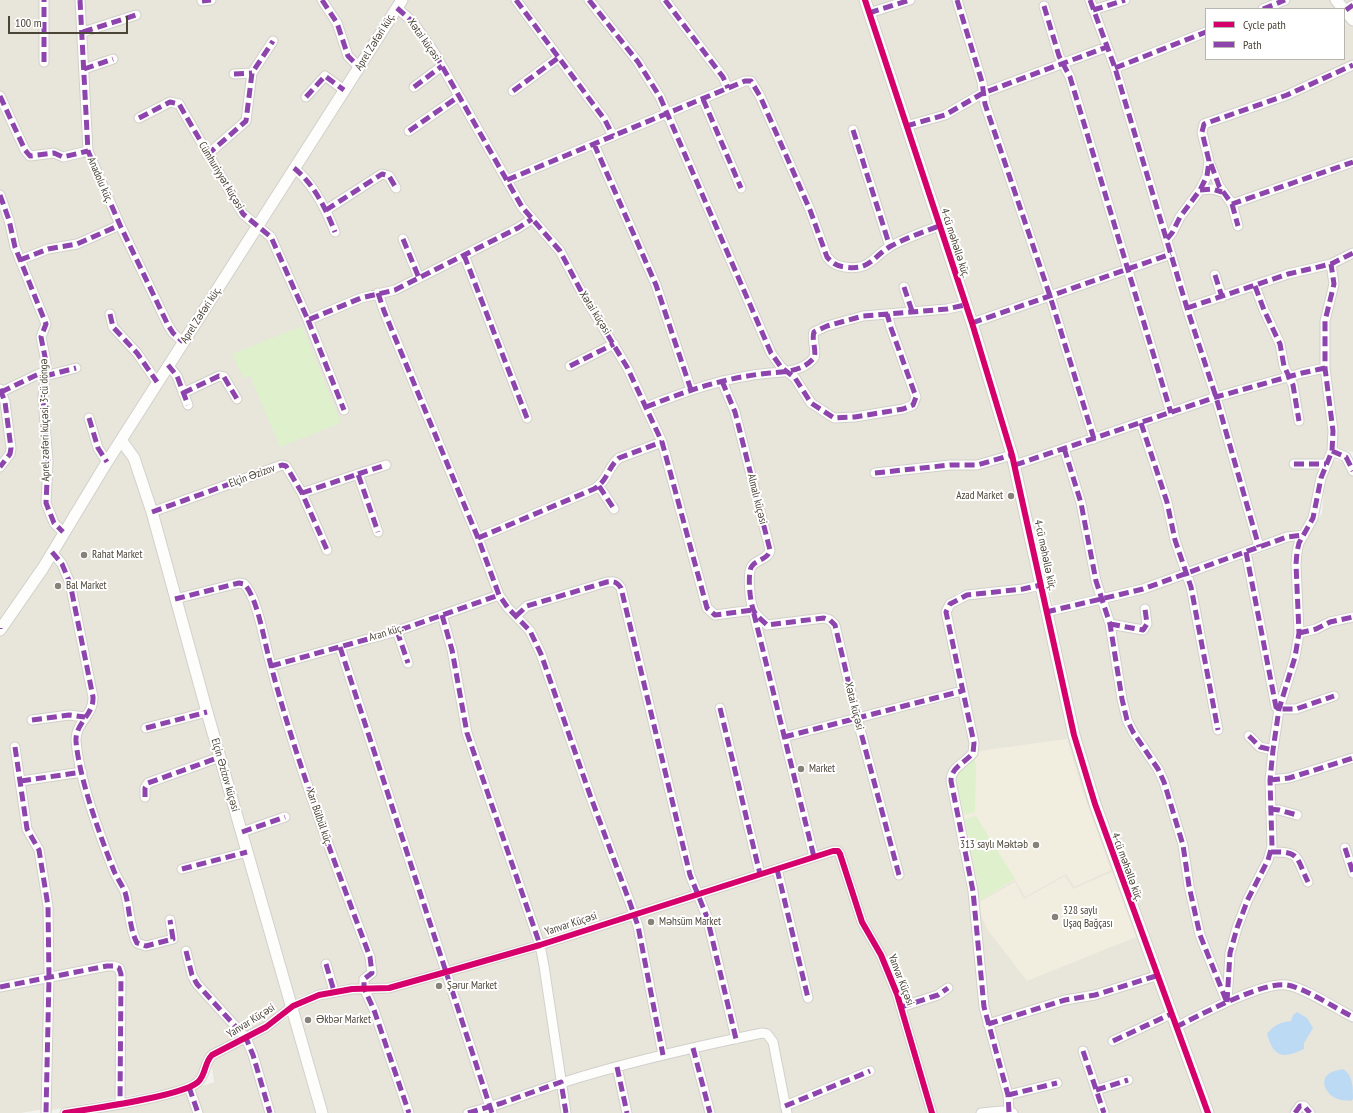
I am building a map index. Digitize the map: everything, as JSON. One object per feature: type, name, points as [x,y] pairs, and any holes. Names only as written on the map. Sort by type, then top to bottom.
[{"type":"street","points":[[44,0],[44,62]]},
{"type":"street","name":"Anadolu küç.","points":[[80,0],[83,32],[88,151],[120,225],[168,325],[172,333],[183,342]]},
{"type":"street","points":[[516,0],[605,120],[613,136]]},
{"type":"street","points":[[589,0],[638,62],[660,97],[771,353],[781,367],[795,378],[815,408],[834,418],[855,417],[903,409],[913,405],[916,397],[887,314]]},
{"type":"street","points":[[665,0],[723,77],[728,88]]},
{"type":"street","name":"4-cü məhəllə küç.","points":[[865,0],[972,323],[1014,460],[1074,735],[1094,804],[1156,976],[1208,1113]]},
{"type":"street","points":[[869,13],[910,0]]},
{"type":"street","points":[[957,0],[977,61],[985,104],[1050,296],[1094,439]]},
{"type":"street","points":[[1090,0],[1115,68],[1187,308],[1216,397],[1259,547]]},
{"type":"street","points":[[1093,10],[1125,0]]},
{"type":"street","points":[[1265,8],[1285,0]]},
{"type":"street","points":[[1336,0],[1349,8],[1353,20]]},
{"type":"street","points":[[325,1],[337,23],[348,56],[359,67]]},
{"type":"street","name":"Aprel Zəfəri küç.","points":[[0,629],[52,552],[106,462],[399,4]]},
{"type":"street","name":"Xətai küçəsi","points":[[399,4],[413,22],[442,66],[458,97],[522,207],[560,251],[581,291],[614,344],[662,442],[707,608],[715,615],[753,610],[767,625],[824,618],[830,620],[835,625],[857,718],[899,875]]},
{"type":"street","points":[[1044,6],[1056,45],[1070,77],[1171,413]]},
{"type":"street","points":[[83,32],[136,15]]},
{"type":"street","points":[[1115,68],[1205,32]]},
{"type":"street","points":[[207,155],[246,121],[252,73],[273,41]]},
{"type":"street","points":[[906,126],[945,114],[983,94],[1063,62],[1107,47]]},
{"type":"street","points":[[513,91],[558,58]]},
{"type":"street","points":[[84,69],[113,59]]},
{"type":"street","points":[[1238,226],[1232,204],[1222,192],[1209,161],[1202,132],[1204,124],[1287,95],[1353,65]]},
{"type":"street","points":[[414,87],[442,66]]},
{"type":"street","points":[[234,74],[252,73]]},
{"type":"street","points":[[306,97],[325,76],[344,90]]},
{"type":"street","points":[[507,180],[703,100],[745,81],[751,80],[810,210],[827,257],[831,262],[848,268],[861,268],[869,264],[890,247],[939,226]]},
{"type":"street","points":[[0,96],[25,150],[30,156],[54,153],[63,157],[88,151]]},
{"type":"street","points":[[409,131],[458,97]]},
{"type":"street","points":[[703,100],[741,188]]},
{"type":"street","name":"Cümhuriyyət küçəsi","points":[[139,118],[170,102],[179,104],[207,155],[243,214],[271,237],[308,320],[344,410]]},
{"type":"street","points":[[853,130],[890,247]]},
{"type":"street","points":[[594,144],[656,285],[691,390]]},
{"type":"street","points":[[1167,239],[1172,233],[1186,207],[1200,190],[1207,176],[1209,161]]},
{"type":"street","points":[[1232,204],[1353,162]]},
{"type":"street","points":[[294,168],[306,178],[326,210],[335,232]]},
{"type":"street","points":[[326,210],[382,174],[389,176],[396,188]]},
{"type":"street","points":[[1200,190],[1222,192]]},
{"type":"street","name":"Aprel zəfəri küçəsi, 3-cü döngə","points":[[0,195],[9,220],[13,243],[46,324],[40,337],[46,362],[43,399],[48,465],[46,503],[54,523],[64,532]]},
{"type":"street","points":[[308,320],[360,298],[395,290],[532,219]]},
{"type":"street","points":[[20,260],[48,249],[77,244],[120,225]]},
{"type":"street","points":[[403,239],[419,278]]},
{"type":"street","points":[[1187,308],[1288,274],[1332,264],[1353,253]]},
{"type":"street","points":[[972,323],[1171,254]]},
{"type":"street","points":[[464,255],[527,418]]},
{"type":"street","points":[[1227,1002],[1228,964],[1235,934],[1248,899],[1271,852],[1273,838],[1270,809],[1270,780],[1273,750],[1279,709],[1295,657],[1299,633],[1296,564],[1299,543],[1313,518],[1326,464],[1332,451],[1333,431],[1325,368],[1325,321],[1334,284],[1332,264]]},
{"type":"street","points":[[1215,275],[1222,297]]},
{"type":"street","points":[[1255,286],[1264,310],[1278,337],[1284,366],[1293,385],[1299,421]]},
{"type":"street","points":[[904,287],[912,311]]},
{"type":"street","points":[[378,293],[384,311],[478,538],[499,595],[530,631],[541,654],[634,914],[663,1054]]},
{"type":"street","points":[[646,407],[691,390],[722,381],[787,372],[802,367],[814,358],[815,354],[812,338],[818,329],[846,320],[912,311],[947,309],[965,305]]},
{"type":"street","points":[[110,314],[113,327],[137,353],[157,382]]},
{"type":"street","points":[[570,366],[614,344]]},
{"type":"street","points":[[168,366],[176,376],[188,405]]},
{"type":"street","points":[[0,467],[10,454],[11,448],[5,402],[1,390],[45,374],[76,368]]},
{"type":"street","points":[[875,473],[950,465],[976,465],[1014,460],[1094,439],[1216,397],[1289,376],[1325,368]]},
{"type":"street","points":[[183,393],[219,376],[224,377],[237,400]]},
{"type":"street","name":"Almalı küçəsi","points":[[722,381],[735,412],[770,550],[769,554],[764,558],[755,562],[748,573],[753,610]]},
{"type":"street","points":[[89,418],[98,448],[106,462]]},
{"type":"street","points":[[1141,423],[1167,502],[1175,540],[1187,574],[1218,730]]},
{"type":"street","name":"Elçin Əzizov küçəsi","points":[[121,440],[134,458],[152,512],[175,599],[247,852],[293,1006],[322,1113]]},
{"type":"street","points":[[478,538],[599,486],[604,481],[615,461],[619,458],[662,442]]},
{"type":"street","points":[[1064,448],[1081,504],[1096,581],[1110,624],[1122,699],[1127,720],[1133,732],[1158,769],[1164,782],[1185,852],[1189,886],[1200,935],[1227,1002]]},
{"type":"street","points":[[1332,451],[1346,457],[1353,471]]},
{"type":"street","points":[[1294,464],[1326,464]]},
{"type":"street","name":"Elçin Əzizov","points":[[152,512],[282,465],[286,466],[290,470],[327,550]]},
{"type":"street","points":[[302,494],[386,465]]},
{"type":"street","points":[[358,474],[378,532]]},
{"type":"street","points":[[599,486],[614,510]]},
{"type":"street","points":[[1046,612],[1102,600],[1143,589],[1287,537],[1304,535]]},
{"type":"street","points":[[52,552],[62,564],[70,583],[93,697],[93,705],[77,732],[76,742],[82,772],[114,871],[126,895],[137,943],[146,946],[173,939],[170,920]]},
{"type":"street","points":[[1246,552],[1274,701],[1279,709]]},
{"type":"street","points":[[516,616],[527,606],[607,582],[614,581],[618,583],[621,588],[690,875],[707,916],[736,1038]]},
{"type":"street","name":"Xarı Bülbül küç.","points":[[175,599],[238,583],[244,584],[252,595],[271,666],[323,830],[370,957],[372,973],[364,979],[364,988]]},
{"type":"street","points":[[981,1113],[1011,1112],[1008,1095],[984,1007],[970,871],[951,780],[951,774],[954,769],[973,753],[974,743],[946,612],[947,608],[961,597],[967,595],[1023,589],[1041,585]]},
{"type":"street","name":"Aran küç.","points":[[271,666],[397,631],[499,595]]},
{"type":"street","points":[[1110,624],[1143,630],[1147,624],[1145,609]]},
{"type":"street","points":[[753,610],[814,857]]},
{"type":"street","points":[[442,615],[452,650],[467,733],[540,945],[566,1113]]},
{"type":"street","points":[[1299,633],[1316,629],[1330,622],[1353,616]]},
{"type":"street","points":[[397,631],[408,664]]},
{"type":"street","points":[[340,647],[492,1110]]},
{"type":"street","points":[[784,737],[962,691]]},
{"type":"street","points":[[1279,709],[1296,709],[1334,696]]},
{"type":"street","points":[[720,708],[760,874]]},
{"type":"street","points":[[146,728],[207,712]]},
{"type":"street","points":[[32,720],[69,715],[85,718]]},
{"type":"street","points":[[1249,736],[1260,747],[1273,750]]},
{"type":"street","points":[[16,747],[27,829],[39,850],[46,882],[48,906],[49,978],[46,1113]]},
{"type":"street","points":[[145,797],[145,788],[148,783],[220,757]]},
{"type":"street","points":[[1270,780],[1289,778],[1353,758]]},
{"type":"street","points":[[21,781],[82,772]]},
{"type":"street","points":[[1270,809],[1279,810],[1297,816]]},
{"type":"street","points":[[242,832],[285,817]]},
{"type":"street","points":[[1345,848],[1353,869]]},
{"type":"street","name":"Yanvar Küçəsi","points":[[65,1113],[103,1110],[120,1104],[189,1087],[201,1079],[209,1059],[266,1027],[293,1006],[307,999],[334,991],[364,988],[389,988],[540,945],[760,874],[833,851],[838,851],[862,922],[881,955],[901,1007],[932,1113]]},
{"type":"street","points":[[182,869],[247,852]]},
{"type":"street","points":[[1271,852],[1289,852],[1294,854],[1308,882]]},
{"type":"street","points":[[777,869],[808,998]]},
{"type":"street","points":[[186,951],[192,975],[197,984],[246,1038],[253,1055],[270,1113]]},
{"type":"street","points":[[326,964],[334,991]]},
{"type":"street","points":[[0,987],[107,966],[119,968],[121,974],[120,1104]]},
{"type":"street","points":[[988,1024],[1065,1000],[1095,995],[1156,976]]},
{"type":"street","points":[[1176,1027],[1227,1002],[1266,987],[1286,985],[1297,988],[1353,1017]]},
{"type":"street","points":[[364,988],[374,1010],[409,1113]]},
{"type":"street","points":[[901,1007],[938,995],[948,988]]},
{"type":"street","points":[[1113,1041],[1171,1014]]},
{"type":"street","points":[[468,1113],[492,1110],[561,1082],[663,1054],[762,1033],[771,1037],[786,1110],[870,1071]]},
{"type":"street","points":[[693,1048],[710,1113]]},
{"type":"street","points":[[1083,1051],[1104,1113]]},
{"type":"street","points":[[616,1067],[627,1113]]},
{"type":"street","points":[[1096,1090],[1128,1080]]},
{"type":"street","points":[[1008,1095],[1057,1083]]},
{"type":"street","points":[[189,1087],[198,1113]]},
{"type":"street","points":[[1295,1113],[1300,1106],[1304,1106],[1310,1113]]},
{"type":"shaded area","points":[[0,0],[1353,0],[1353,452],[1329,448],[1312,515],[1305,527],[1184,573],[1147,584],[1053,604],[1046,580],[1025,585],[959,592],[946,603],[959,690],[778,734],[808,856],[404,980],[379,985],[346,984],[321,989],[300,996],[280,1010],[269,1021],[203,1057],[199,1077],[171,1088],[52,1110],[44,1109],[21,1113],[0,1113]]},
{"type":"shaded area","points":[[1333,460],[1353,463],[1353,1113],[95,1113],[159,1100],[214,1082],[211,1061],[284,1021],[299,1009],[314,1002],[351,993],[378,994],[529,952],[821,860],[788,740],[967,696],[950,611],[964,599],[1036,592],[1041,618],[1151,591],[1266,551],[1309,534],[1322,513],[1325,476]]},
{"type":"shaded area","name":"313 saylı Məktəb","points":[[1067,739],[1083,792],[1111,870],[1074,887],[1066,874],[1025,897],[1015,880],[981,900],[955,775],[974,759],[979,751]]},
{"type":"shaded area","name":"328 saylı Uşaq Bağçası","points":[[1112,872],[1136,937],[1027,981],[987,929],[976,904],[1015,882],[1024,899],[1065,876],[1073,889]]},
{"type":"green space","points":[[302,326],[341,423],[280,447],[250,376],[243,378],[232,354]]},
{"type":"green space","points":[[974,759],[976,763],[975,812],[964,815],[955,775]]},
{"type":"green space","points":[[976,816],[1015,879],[981,900],[965,819]]},
{"type":"water","points":[[1297,1012],[1307,1018],[1313,1028],[1304,1043],[1304,1049],[1290,1054],[1280,1054],[1273,1048],[1267,1034],[1278,1024],[1291,1021],[1293,1015]]},
{"type":"water","points":[[1343,1069],[1349,1075],[1352,1082],[1353,1099],[1351,1101],[1341,1100],[1330,1095],[1324,1084],[1326,1076],[1334,1071]]},
{"type":"marked path","points":[[44,0],[44,62]]},
{"type":"marked path","points":[[80,0],[88,151],[120,225],[168,325],[173,333],[183,342]]},
{"type":"marked path","points":[[202,1],[211,0]]},
{"type":"marked path","points":[[322,0],[337,23],[348,56],[359,67]]},
{"type":"marked path","points":[[516,0],[605,120],[613,136]]},
{"type":"marked path","points":[[589,0],[638,62],[660,97],[771,353],[781,367],[795,378],[811,403],[834,418],[855,417],[903,409],[913,405],[916,397],[887,314]]},
{"type":"marked path","points":[[665,0],[723,77],[728,88]]},
{"type":"marked path","points":[[869,13],[910,0]]},
{"type":"marked path","points":[[957,0],[982,82],[985,104],[1050,296],[1094,439]]},
{"type":"marked path","points":[[1090,0],[1115,68],[1187,308],[1216,397],[1259,547]]},
{"type":"marked path","points":[[1093,10],[1125,0]]},
{"type":"marked path","points":[[1265,8],[1285,0]]},
{"type":"marked path","points":[[1346,10],[1353,5]]},
{"type":"marked path","points":[[1044,6],[1059,56],[1070,77],[1171,413]]},
{"type":"marked path","points":[[397,8],[413,22],[434,52],[522,207],[560,251],[581,291],[627,367],[662,442],[707,608],[715,615],[753,610],[814,857]]},
{"type":"marked path","points":[[83,32],[136,15]]},
{"type":"marked path","points":[[1115,68],[1205,32]]},
{"type":"marked path","points":[[207,155],[246,121],[252,73],[273,41]]},
{"type":"marked path","points":[[906,126],[945,115],[983,93],[1107,47]]},
{"type":"marked path","points":[[513,91],[558,58]]},
{"type":"marked path","points":[[84,69],[113,59]]},
{"type":"marked path","points":[[1167,239],[1172,233],[1180,217],[1200,190],[1207,176],[1209,161],[1202,132],[1204,124],[1287,95],[1353,65]]},
{"type":"marked path","points":[[414,87],[442,66]]},
{"type":"marked path","points":[[234,74],[252,73]]},
{"type":"marked path","points":[[306,97],[325,76],[344,90]]},
{"type":"marked path","points":[[507,180],[745,81],[751,81],[760,96],[810,210],[827,257],[833,263],[853,268],[866,265],[891,246],[939,226]]},
{"type":"marked path","points":[[0,96],[25,150],[30,156],[54,153],[63,157],[88,151]]},
{"type":"marked path","points":[[409,131],[458,97]]},
{"type":"marked path","points":[[703,99],[741,188]]},
{"type":"marked path","points":[[139,118],[170,102],[179,104],[243,214],[271,237],[308,320],[361,298],[395,290],[518,228],[532,219]]},
{"type":"marked path","points":[[853,130],[890,247]]},
{"type":"marked path","points":[[594,144],[656,285],[691,390]]},
{"type":"marked path","points":[[1211,164],[1219,186],[1232,204],[1353,162]]},
{"type":"marked path","points":[[294,168],[308,182],[319,197],[335,232]]},
{"type":"marked path","points":[[326,210],[382,174],[389,176],[396,188]]},
{"type":"marked path","points":[[1200,190],[1212,189],[1222,192]]},
{"type":"marked path","points":[[0,195],[9,220],[15,247],[46,324],[41,337],[46,362],[43,399],[48,461],[46,503],[54,523],[63,532]]},
{"type":"marked path","points":[[1232,204],[1238,226]]},
{"type":"marked path","points":[[20,260],[48,249],[77,244],[120,225]]},
{"type":"marked path","points":[[403,239],[419,278]]},
{"type":"marked path","points":[[1187,308],[1288,274],[1331,264],[1353,253]]},
{"type":"marked path","points":[[972,323],[1171,254]]},
{"type":"marked path","points":[[464,255],[527,418]]},
{"type":"marked path","points":[[1227,1002],[1230,953],[1237,928],[1248,899],[1268,860],[1272,846],[1270,780],[1273,750],[1279,709],[1295,657],[1299,633],[1296,564],[1297,552],[1299,543],[1313,518],[1321,478],[1332,451],[1333,431],[1325,368],[1325,321],[1334,284],[1331,264]]},
{"type":"marked path","points":[[1215,275],[1222,297]]},
{"type":"marked path","points":[[1255,286],[1264,310],[1280,344],[1284,366],[1293,385],[1299,421]]},
{"type":"marked path","points":[[904,287],[912,311]]},
{"type":"marked path","points":[[378,293],[384,311],[478,538],[499,595],[508,608],[530,631],[541,654],[590,795],[638,926],[663,1055]]},
{"type":"marked path","points":[[646,407],[691,390],[722,381],[787,371],[804,366],[813,359],[815,353],[813,339],[814,332],[827,326],[863,316],[947,309],[965,305]]},
{"type":"marked path","points":[[110,314],[113,327],[137,353],[157,382]]},
{"type":"marked path","points":[[308,320],[344,410]]},
{"type":"marked path","points":[[570,366],[614,344]]},
{"type":"marked path","points":[[168,365],[177,376],[188,405]]},
{"type":"marked path","points":[[45,376],[76,368]]},
{"type":"marked path","points":[[1015,465],[1216,397],[1325,368]]},
{"type":"marked path","points":[[1,392],[45,371]]},
{"type":"marked path","points":[[183,393],[219,376],[224,377],[237,399]]},
{"type":"marked path","points":[[722,381],[735,412],[770,550],[765,558],[754,564],[750,569],[750,587],[753,609],[757,616],[767,625],[824,618],[830,620],[835,625],[857,718],[899,875]]},
{"type":"marked path","points":[[0,389],[5,402],[11,448],[10,454],[0,467]]},
{"type":"marked path","points":[[89,418],[98,448],[107,462]]},
{"type":"marked path","points":[[1141,423],[1167,502],[1175,540],[1191,587],[1218,730]]},
{"type":"marked path","points":[[478,538],[594,489],[602,482],[619,458],[662,442]]},
{"type":"marked path","points":[[1064,448],[1081,503],[1096,581],[1110,624],[1122,699],[1127,720],[1133,732],[1158,769],[1164,782],[1183,845],[1189,886],[1200,935],[1226,1000]]},
{"type":"marked path","points":[[1332,451],[1346,457],[1353,471]]},
{"type":"marked path","points":[[875,473],[950,465],[977,465],[1012,455]]},
{"type":"marked path","points":[[1294,464],[1326,464]]},
{"type":"marked path","points":[[152,512],[282,465],[286,466],[302,493],[327,550]]},
{"type":"marked path","points":[[358,474],[386,465]]},
{"type":"marked path","points":[[302,493],[358,474],[378,532]]},
{"type":"marked path","points":[[599,486],[614,509]]},
{"type":"marked path","points":[[1046,612],[1143,589],[1287,537],[1304,535]]},
{"type":"marked path","points":[[52,552],[62,564],[70,583],[93,697],[91,709],[78,729],[76,735],[81,772],[91,807],[114,871],[125,892],[132,931],[137,943],[146,946],[173,939],[170,920]]},
{"type":"marked path","points":[[1246,552],[1276,707],[1279,709],[1296,709],[1334,696]]},
{"type":"marked path","points":[[516,616],[527,606],[607,582],[615,582],[621,588],[690,875],[707,917],[736,1039]]},
{"type":"marked path","points":[[175,599],[239,583],[244,584],[253,598],[260,619],[279,696],[303,771],[370,957],[372,973],[364,979],[364,988],[374,1010],[409,1113]]},
{"type":"marked path","points":[[1009,1112],[1008,1095],[984,1007],[973,891],[951,781],[953,772],[973,753],[974,743],[946,612],[950,604],[967,595],[1023,589],[1041,585]]},
{"type":"marked path","points":[[271,666],[397,631],[499,595]]},
{"type":"marked path","points":[[1110,624],[1143,630],[1147,624],[1145,609]]},
{"type":"marked path","points":[[442,615],[452,650],[467,733],[540,945]]},
{"type":"marked path","points":[[1299,633],[1316,629],[1330,622],[1353,617]]},
{"type":"marked path","points":[[397,631],[408,663]]},
{"type":"marked path","points":[[340,647],[492,1113]]},
{"type":"marked path","points":[[784,737],[962,691]]},
{"type":"marked path","points":[[720,708],[760,874]]},
{"type":"marked path","points":[[146,728],[207,712]]},
{"type":"marked path","points":[[32,720],[69,715],[85,717]]},
{"type":"marked path","points":[[1249,736],[1260,747],[1273,750]]},
{"type":"marked path","points":[[15,747],[27,829],[39,850],[48,906],[49,978],[46,1113]]},
{"type":"marked path","points":[[145,797],[145,788],[148,783],[220,757]]},
{"type":"marked path","points":[[1270,780],[1289,778],[1353,758]]},
{"type":"marked path","points":[[21,781],[82,772]]},
{"type":"marked path","points":[[1270,809],[1297,815]]},
{"type":"marked path","points":[[242,832],[285,817]]},
{"type":"marked path","points":[[1345,848],[1353,873]]},
{"type":"marked path","points":[[182,869],[247,852]]},
{"type":"marked path","points":[[1271,852],[1287,853],[1296,857],[1308,882]]},
{"type":"marked path","points":[[777,869],[808,998]]},
{"type":"marked path","points":[[186,951],[192,975],[197,984],[246,1038],[253,1055],[270,1113]]},
{"type":"marked path","points":[[326,964],[334,991]]},
{"type":"marked path","points":[[0,987],[107,966],[119,968],[121,974],[120,1103]]},
{"type":"marked path","points":[[988,1024],[1065,1000],[1095,995],[1156,976]]},
{"type":"marked path","points":[[1176,1027],[1231,1000],[1263,988],[1276,985],[1287,985],[1302,990],[1353,1017]]},
{"type":"marked path","points":[[901,1007],[938,995],[948,988]]},
{"type":"marked path","points":[[1113,1041],[1171,1014]]},
{"type":"marked path","points":[[693,1048],[710,1113]]},
{"type":"marked path","points":[[1083,1051],[1104,1113]]},
{"type":"marked path","points":[[617,1067],[627,1113]]},
{"type":"marked path","points":[[785,1106],[870,1071]]},
{"type":"marked path","points":[[1096,1090],[1128,1080]]},
{"type":"marked path","points":[[468,1113],[502,1103],[561,1082],[566,1113]]},
{"type":"marked path","points":[[1008,1095],[1057,1083]]},
{"type":"marked path","points":[[189,1087],[198,1113]]},
{"type":"marked path","points":[[1295,1113],[1300,1106],[1304,1106],[1310,1113]]},
{"type":"cycle path","points":[[865,0],[972,323],[1012,455],[1074,735],[1095,804],[1208,1113]]},
{"type":"cycle path","points":[[65,1113],[156,1097],[189,1087],[201,1079],[209,1058],[212,1055],[266,1027],[293,1006],[319,995],[352,989],[389,988],[540,945],[833,851],[838,851],[840,854],[862,922],[881,955],[897,994],[932,1113]]},
{"type":"place","name":"Azad Market","points":[[1011,496]]},
{"type":"place","name":"Rahat Market","points":[[84,555]]},
{"type":"place","name":"Bal Market","points":[[58,586]]},
{"type":"place","name":"Market","points":[[801,769]]},
{"type":"place","name":"313 saylı Məktəb","points":[[1036,845]]},
{"type":"place","name":"328 saylı Uşaq Bağçası","points":[[1055,917]]},
{"type":"place","name":"Məhsüm Market","points":[[651,922]]},
{"type":"place","name":"Şərur Market","points":[[439,986]]},
{"type":"place","name":"Əkbər Market","points":[[308,1020]]}]
